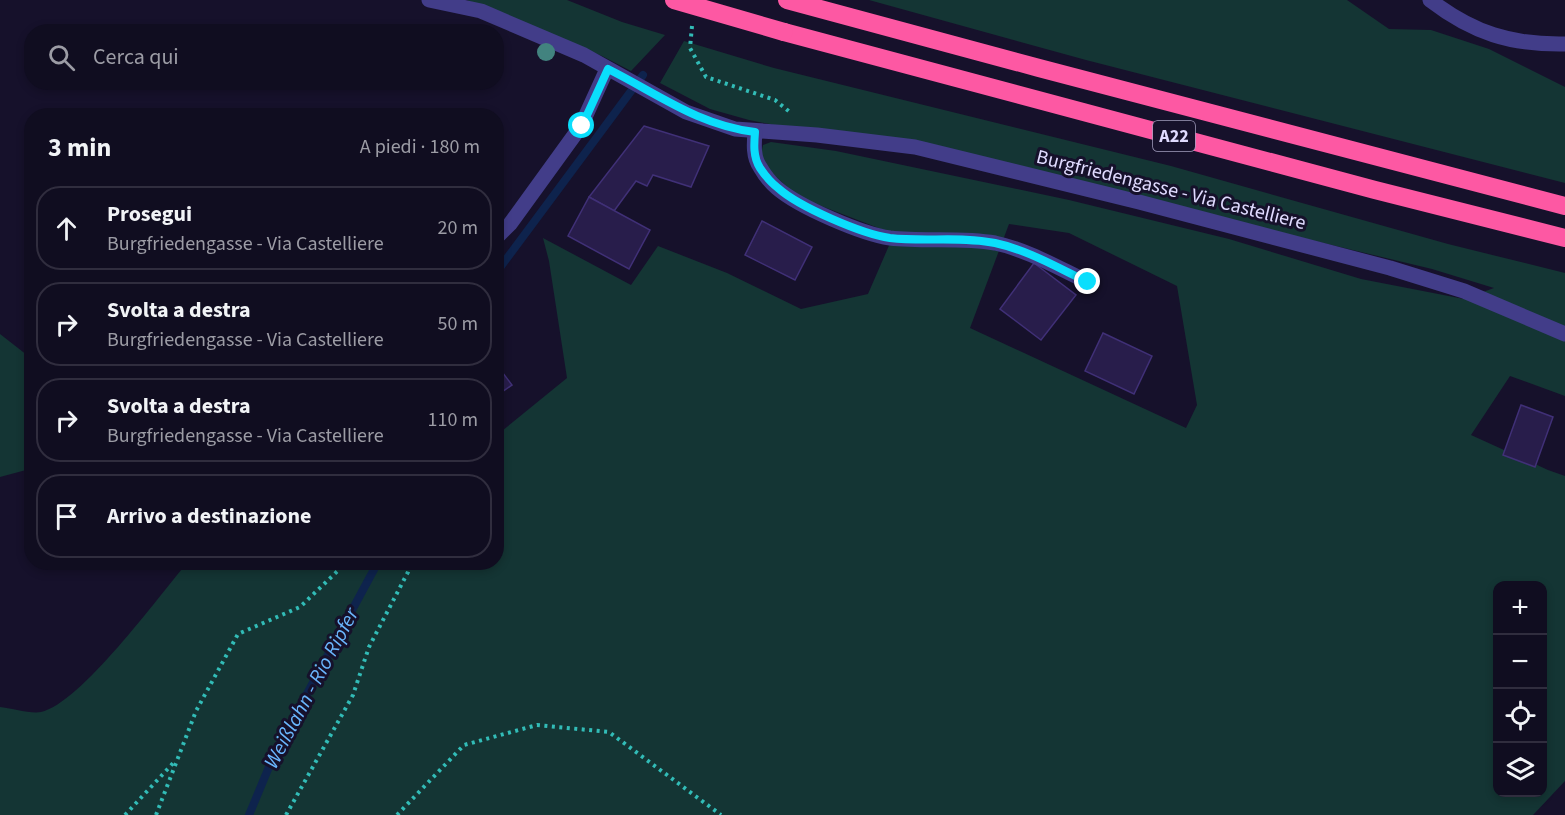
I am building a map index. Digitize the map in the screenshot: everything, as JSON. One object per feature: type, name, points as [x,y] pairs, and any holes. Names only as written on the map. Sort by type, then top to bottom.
[{"type":"highway","name":"A22","points":[[674,0],[784,32],[1375,190],[1565,238]]},
{"type":"highway","name":"A22","points":[[790,1],[1565,206]]},
{"type":"street","name":"Burgfriedengasse - Via Castelliere","points":[[429,0],[481,10],[584,55],[686,112],[735,129],[817,135],[915,147],[1390,267],[1464,291],[1565,334]]},
{"type":"street","points":[[1430,0],[1446,13],[1480,31],[1516,42],[1565,44]]},
{"type":"street","points":[[504,230],[582,126],[608,69]]},
{"type":"street","points":[[755,132],[753,147],[759,166],[776,188],[794,200],[843,223],[890,238],[995,243],[1032,255],[1088,282]]},
{"type":"path","points":[[696,20],[691,29],[690,48],[706,77],[774,100],[795,117]]},
{"type":"path","points":[[156,815],[196,711],[238,634],[300,607],[339,570]]},
{"type":"path","points":[[286,815],[353,695],[369,647],[409,570]]},
{"type":"path","points":[[397,815],[464,745],[537,725],[609,732],[721,815]]},
{"type":"path","points":[[125,815],[178,757]]},
{"type":"green space","points":[[467,0],[567,0],[622,22],[665,35],[631,71],[602,56]]},
{"type":"green space","points":[[869,0],[1347,0],[1389,29],[1431,30],[1489,49],[1565,87],[1565,183],[1086,60]]},
{"type":"green space","points":[[684,41],[774,68],[1171,166],[1448,244],[1565,273],[1565,396],[1510,376],[1471,435],[1565,476],[1565,781],[1533,815],[0,815],[0,707],[26,712],[41,712],[57,705],[97,670],[181,570],[504,570],[504,429],[567,378],[549,261],[543,238],[631,285],[658,246],[727,273],[801,309],[868,294],[894,234],[798,197],[770,171],[761,154],[763,145],[771,142],[836,151],[1069,200],[1229,239],[1361,279],[1464,299],[1494,288],[1432,269],[1123,195],[749,120],[710,109],[660,83]],"holes":[[[1009,224],[1069,233],[1177,286],[1197,405],[1186,428],[970,328]]]},
{"type":"green space","points":[[0,334],[24,353],[24,471],[0,477]]},
{"type":"building","points":[[644,126],[709,146],[691,187],[653,175],[647,186],[636,181],[614,211],[589,197]]},
{"type":"building","points":[[589,197],[650,230],[629,269],[568,236]]},
{"type":"building","points":[[762,221],[812,247],[795,280],[745,255]]},
{"type":"building","points":[[1034,263],[1076,295],[1041,340],[1000,309]]},
{"type":"building","points":[[1103,333],[1152,356],[1134,394],[1085,371]]},
{"type":"building","points":[[504,374],[512,385],[504,390]]},
{"type":"building","points":[[1521,405],[1553,417],[1535,467],[1503,455]]},
{"type":"waterway","name":"Weißlahn - Rio Ripfer","points":[[504,262],[643,75]]},
{"type":"waterway","name":"Weißlahn - Rio Ripfer","points":[[249,815],[274,755],[374,570]]},
{"type":"route","points":[[582,126],[608,69],[686,112],[735,129],[755,132],[753,147],[759,166],[776,188],[794,200],[843,223],[890,238],[995,243],[1032,255],[1088,282]]}]
